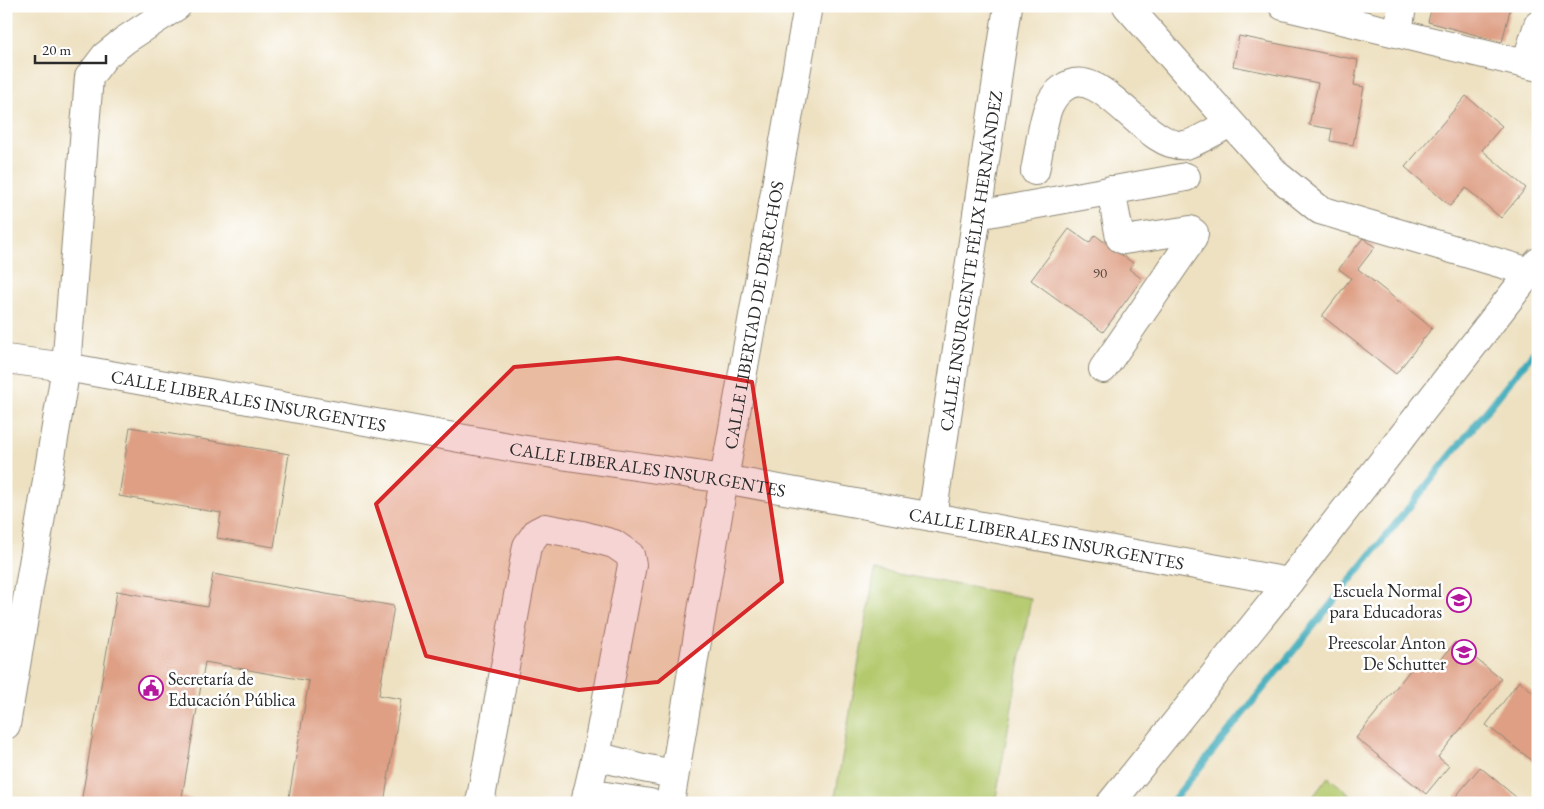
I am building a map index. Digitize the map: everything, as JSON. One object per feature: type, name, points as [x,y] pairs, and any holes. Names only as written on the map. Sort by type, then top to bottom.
[{"type":"street","points":[[6,725],[66,367],[89,78],[105,56],[125,40],[177,6]]},
{"type":"street","name":"CALLE LIBERTAD DE DERECHOS","points":[[670,803],[724,479],[808,6]]},
{"type":"street","name":"CALLE INSURGENTE FÉLIX HERNÁNDEZ","points":[[932,517],[1008,6]]},
{"type":"street","points":[[1112,803],[1289,582],[1534,267],[1320,210],[1277,175],[1127,6]]},
{"type":"street","points":[[1282,6],[1532,65],[1538,25]]},
{"type":"street","points":[[1398,33],[1402,6]]},
{"type":"street","points":[[1035,171],[1048,110],[1056,93],[1069,83],[1085,82],[1100,89],[1155,134],[1169,143],[1186,145],[1230,123]]},
{"type":"street","points":[[977,215],[1186,177]]},
{"type":"street","points":[[1102,369],[1194,238],[1194,233],[1190,230],[1124,240],[1120,238],[1111,190]]},
{"type":"street","name":"CALLE LIBERALES INSURGENTES","points":[[6,359],[66,367],[520,449],[724,479],[1289,582]]},
{"type":"street","points":[[480,803],[527,546],[537,532],[546,528],[582,535],[619,546],[630,555],[632,565],[596,756],[586,798],[650,803]]},
{"type":"street","points":[[596,756],[674,774]]},
{"type":"highlighted area","points":[[618,358],[752,382],[782,582],[658,682],[579,690],[426,656],[376,504],[514,367]]},
{"type":"green space","points":[[875,570],[1031,598],[995,803],[834,803]]},
{"type":"green space","points":[[1328,777],[1360,802],[1360,803],[1308,803]]},
{"type":"building","points":[[1432,6],[1511,6],[1502,42],[1428,22]]},
{"type":"building","points":[[1239,36],[1358,60],[1354,85],[1364,87],[1353,145],[1330,141],[1332,129],[1309,125],[1318,83],[1233,66]]},
{"type":"building","points":[[1466,96],[1502,126],[1482,150],[1526,188],[1501,218],[1466,188],[1450,206],[1405,167]]},
{"type":"building","points":[[1069,229],[1089,243],[1095,235],[1133,263],[1129,269],[1142,279],[1103,332],[1031,280]]},
{"type":"building","points":[[1363,238],[1375,247],[1358,269],[1432,328],[1396,374],[1322,316],[1351,278],[1339,269]]},
{"type":"building","points":[[130,427],[289,454],[274,547],[217,538],[221,513],[119,496]]},
{"type":"building","name":"Secretaría de Educación Pública","points":[[213,574],[394,606],[379,695],[401,699],[384,803],[288,803],[309,681],[205,662],[182,797],[211,803],[81,803],[117,591],[207,607]]},
{"type":"building","points":[[1455,642],[1501,679],[1438,757],[1449,766],[1426,794],[1356,738],[1419,659],[1433,670]]},
{"type":"building","points":[[1519,681],[1538,696],[1538,765],[1486,725]]},
{"type":"building","points":[[1480,767],[1523,803],[1454,803],[1452,801]]},
{"type":"waterway","points":[[1171,803],[1538,347]]},
{"type":"place","name":"Escuela Normal para Educadoras","points":[[1459,600]]},
{"type":"place","name":"Preescolar Anton De Schutter","points":[[1464,652]]},
{"type":"place","name":"Secretaría de Educación Pública","points":[[151,688]]}]
